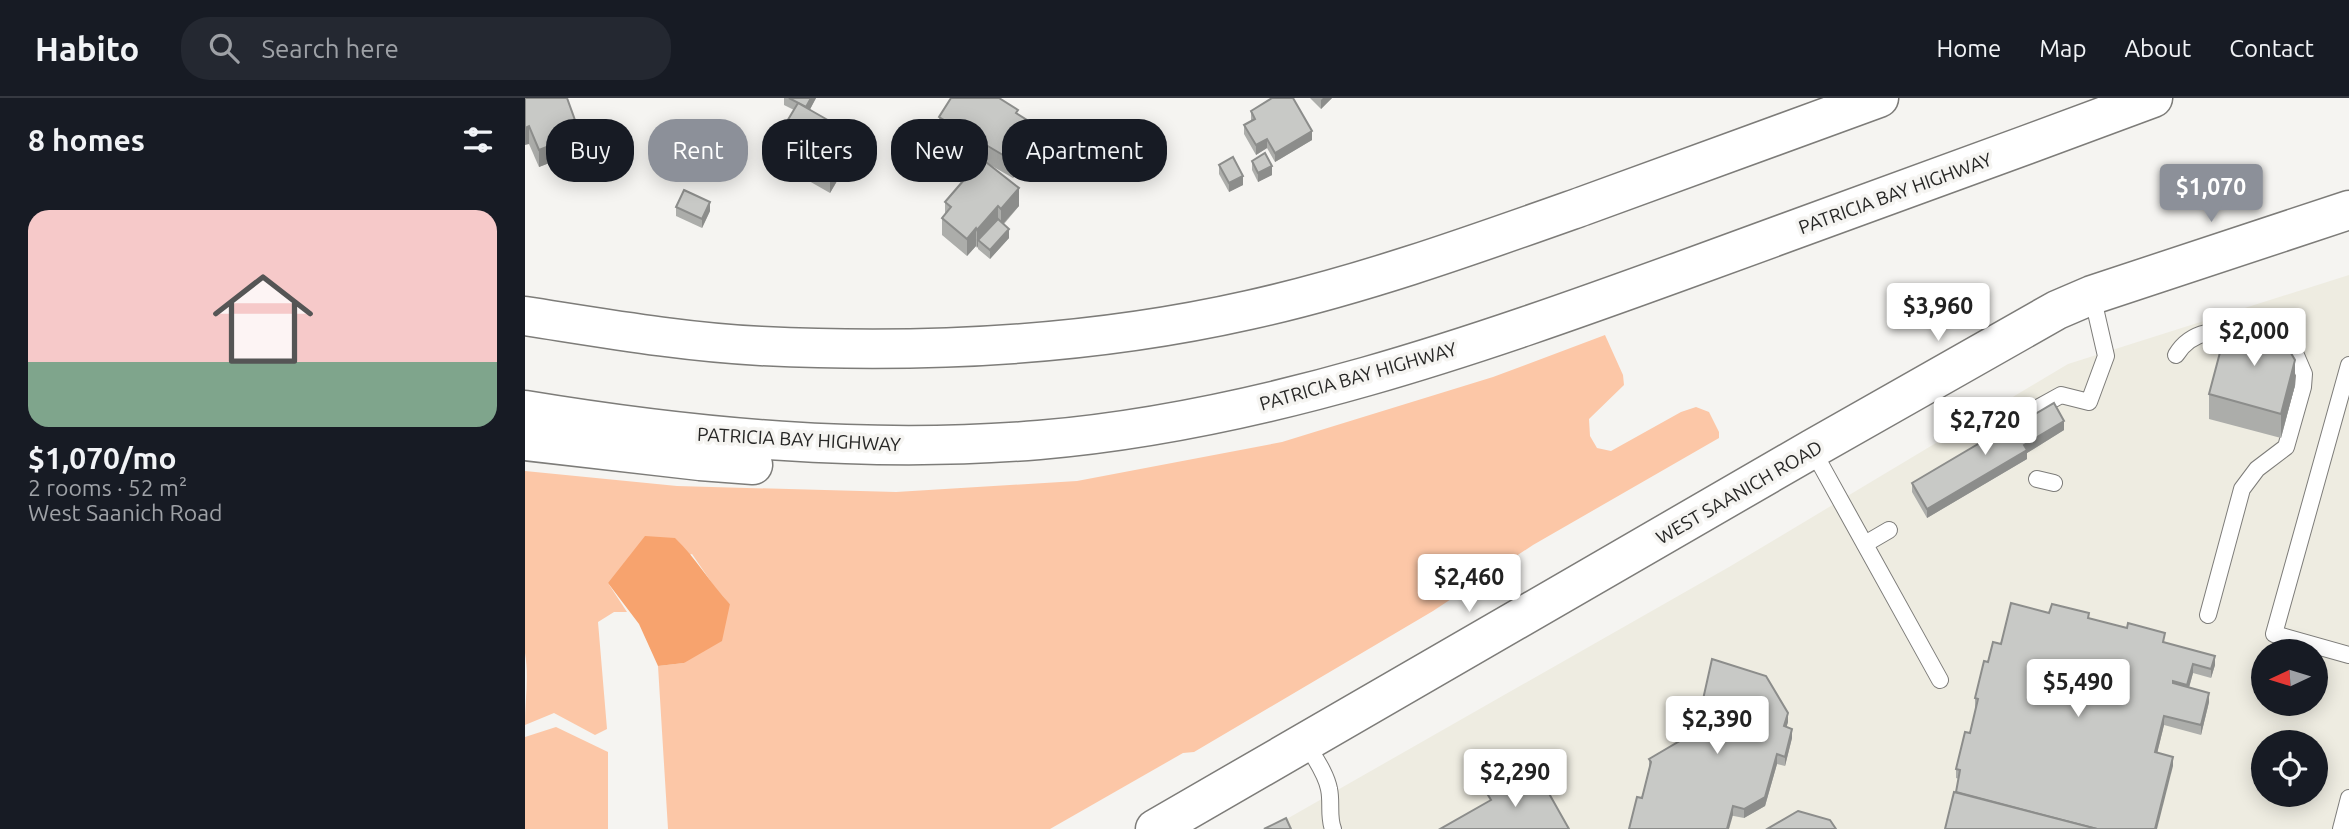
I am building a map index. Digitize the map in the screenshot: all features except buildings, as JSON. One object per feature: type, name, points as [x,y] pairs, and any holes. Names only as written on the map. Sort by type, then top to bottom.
[{"type":"main road","points":[[525,316],[625,332],[759,346],[900,350],[1023,344],[1119,333],[1235,313],[1369,278],[1497,237],[1879,98]]},
{"type":"main road","name":"PATRICIA BAY HIGHWAY","points":[[525,410],[597,422],[742,439],[941,446],[1043,439],[1147,426],[1259,405],[1377,374],[1542,321],[2153,98]]},
{"type":"main road","name":"WEST SAANICH ROAD","points":[[1155,829],[2057,310],[2092,295],[2349,210]]},
{"type":"main road","points":[[525,302],[625,332]]},
{"type":"main road","points":[[525,441],[700,461],[825,469],[958,468],[1070,458],[1147,426]]},
{"type":"lane","points":[[2007,425],[2061,395],[2089,402],[2106,356],[2092,295]]},
{"type":"lane","points":[[2176,355],[2190,339],[2200,334],[2232,331],[2290,347],[2301,362],[2304,374],[2303,387],[2285,447],[2257,469],[2242,489],[2207,615]]},
{"type":"lane","points":[[2349,365],[2274,634],[2349,656]]},
{"type":"lane","points":[[1812,449],[1940,680]]},
{"type":"lane","points":[[2037,479],[2055,483]]},
{"type":"lane","points":[[1865,544],[1889,530]]},
{"type":"lane","points":[[1306,743],[1329,784],[1329,820],[1333,829]]},
{"type":"lane","points":[[2341,829],[2349,798]]},
{"type":"shaded area","points":[[2349,275],[2349,829],[1269,829],[1729,567],[2068,364]]},
{"type":"shaded area","points":[[1605,335],[1623,375],[1624,385],[1589,419],[1590,436],[1597,448],[1611,451],[1681,412],[1696,407],[1709,412],[1719,432],[1719,438],[1533,545],[1433,611],[1194,752],[1183,753],[1050,829],[668,829],[658,666],[684,663],[730,604],[692,554],[608,583],[627,612],[614,612],[598,622],[607,729],[595,735],[554,713],[525,725],[525,471],[677,486],[896,492],[1077,481],[1282,442],[1493,377]]},
{"type":"shaded area","points":[[645,536],[675,538],[730,604],[722,641],[684,663],[658,666],[639,624],[608,583]]},
{"type":"shaded area","points":[[556,727],[608,752],[608,829],[525,829],[525,737]]}]
